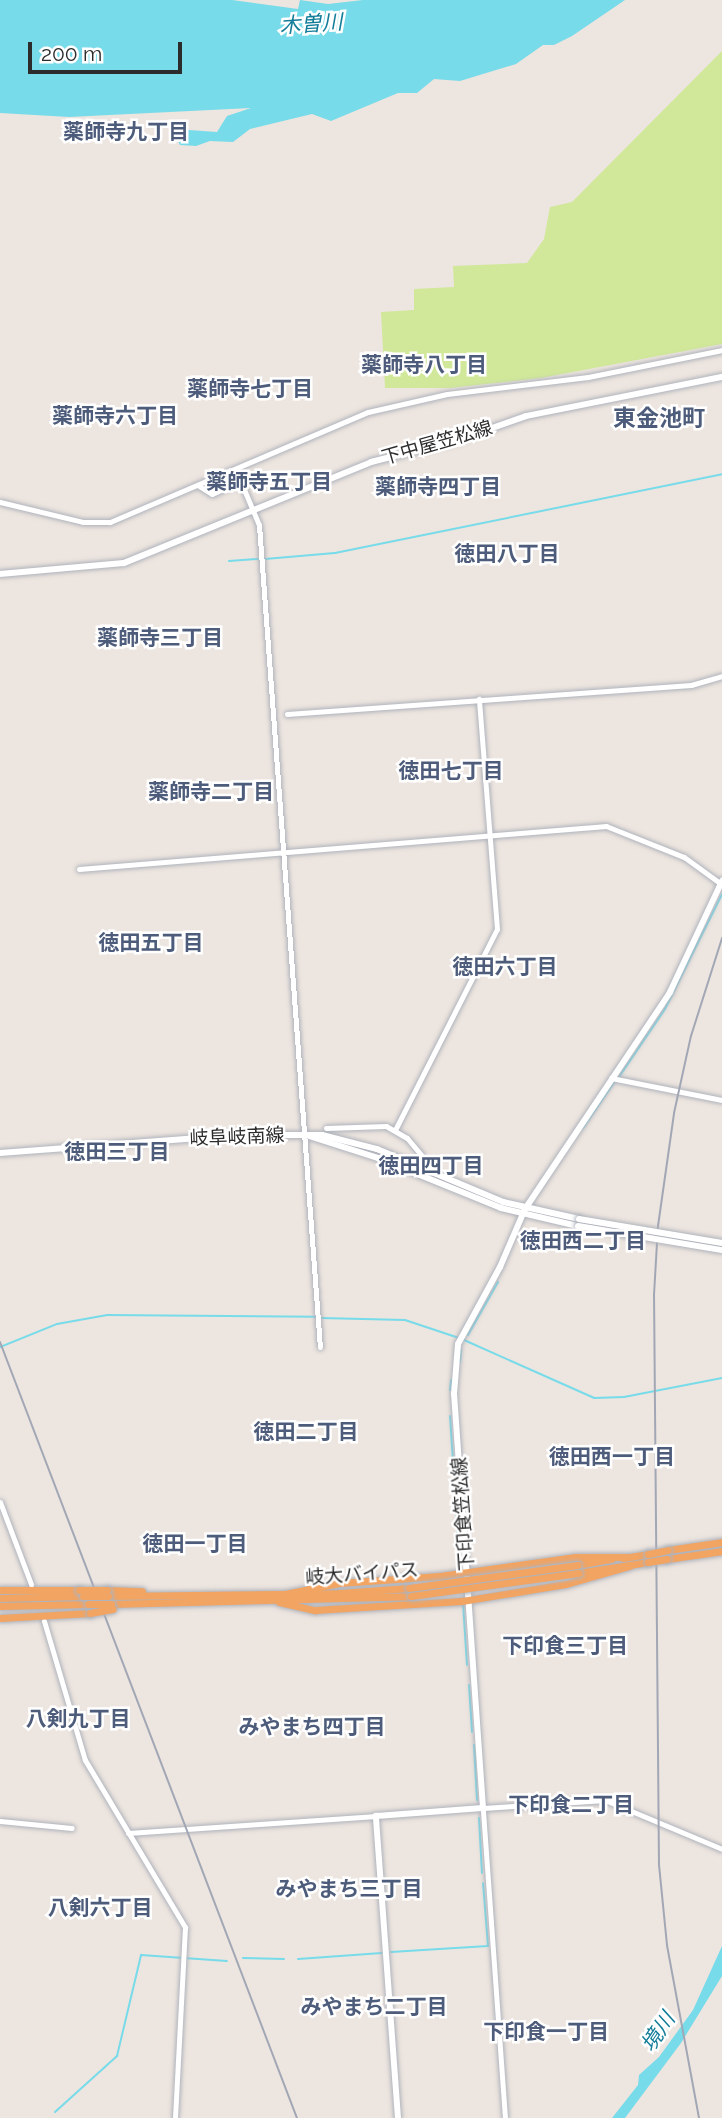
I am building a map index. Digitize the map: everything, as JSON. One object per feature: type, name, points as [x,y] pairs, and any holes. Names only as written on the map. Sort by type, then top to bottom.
[{"type":"highway","name":"岐大バイパス","points":[[0,1598],[81,1593],[110,1600],[224,1599],[279,1602],[410,1592],[578,1569],[629,1566],[668,1550],[722,1542]]},
{"type":"highway","name":"岐大バイパス","points":[[578,1569],[626,1557],[667,1559],[722,1550]]},
{"type":"highway","points":[[285,1594],[339,1583],[508,1568],[578,1569]]},
{"type":"highway","points":[[279,1602],[315,1610],[469,1600],[578,1569]]},
{"type":"highway","points":[[0,1590],[81,1593]]},
{"type":"highway","name":"岐大バイパス","points":[[224,1599],[285,1594],[410,1592]]},
{"type":"highway","points":[[110,1600],[224,1599]]},
{"type":"highway","name":"岐大バイパス","points":[[0,1606],[89,1609],[110,1600]]},
{"type":"highway","points":[[0,1618],[89,1609]]},
{"type":"main road","name":"下中屋笠松線","points":[[0,574],[124,563],[371,462],[526,416],[722,377]]},
{"type":"main road","name":"下印食笠松線","points":[[483,1808],[454,1394],[460,1339],[500,1267],[523,1212],[670,992],[721,882]]},
{"type":"main road","name":"岐阜岐南線","points":[[0,1153],[238,1135],[322,1135],[377,1149],[523,1212],[722,1250]]},
{"type":"main road","name":"岐阜岐南線","points":[[578,1222],[722,1243]]},
{"type":"main road","points":[[398,2118],[376,1816],[483,1808]]},
{"type":"street","points":[[0,502],[100,523],[199,486],[317,430],[368,412],[447,394],[589,377],[722,350]]},
{"type":"street","points":[[199,486],[212,494],[238,484],[254,508],[260,533],[321,1314],[320,1347]]},
{"type":"street","points":[[287,714],[699,684],[722,676]]},
{"type":"street","points":[[395,1130],[497,929],[480,699]]},
{"type":"street","points":[[79,869],[610,827],[684,857],[721,882]]},
{"type":"street","points":[[611,1078],[722,1100]]},
{"type":"street","points":[[326,1128],[375,1124],[395,1130],[422,1156]]},
{"type":"street","points":[[0,1502],[32,1584]]},
{"type":"street","points":[[44,1621],[85,1760],[185,1927],[175,2118]]},
{"type":"street","points":[[505,2118],[483,1808],[605,1800],[722,1849]]},
{"type":"street","points":[[128,1833],[376,1816]]},
{"type":"street","points":[[0,1821],[72,1828]]},
{"type":"green space","points":[[722,51],[722,344],[541,378],[450,388],[385,388],[381,312],[414,310],[414,289],[454,287],[453,266],[527,263],[544,239],[550,207],[572,202]]},
{"type":"water","name":"木曽川","points":[[0,0],[232,0],[298,9],[300,0],[328,4],[363,0],[625,0],[572,36],[554,45],[543,45],[516,64],[460,81],[434,79],[417,93],[398,93],[331,121],[312,114],[250,129],[233,142],[210,141],[196,146],[180,145],[175,135],[189,130],[217,132],[227,116],[251,108],[69,117],[0,113]]},
{"type":"water","points":[[722,1946],[722,1976],[681,2043],[625,2118],[612,2118],[638,2085],[639,2075],[659,2057],[693,2010]]},
{"type":"waterway","points":[[265,559],[335,553],[722,474]]},
{"type":"waterway","points":[[229,561],[259,559]]},
{"type":"waterway","points":[[619,1077],[665,1009],[722,894]]},
{"type":"waterway","points":[[583,1128],[615,1081]]},
{"type":"waterway","points":[[468,1335],[498,1282]]},
{"type":"waterway","points":[[0,1347],[57,1324],[107,1315],[316,1317]]},
{"type":"waterway","points":[[321,1318],[405,1320],[459,1338]]},
{"type":"waterway","points":[[464,1340],[594,1398],[624,1397],[722,1378]]},
{"type":"waterway","points":[[460,1362],[461,1350]]},
{"type":"waterway","points":[[450,1390],[451,1380]]},
{"type":"waterway","points":[[450,1416],[460,1568]]},
{"type":"waterway","points":[[463,1603],[467,1665]]},
{"type":"waterway","points":[[469,1685],[472,1732]]},
{"type":"waterway","points":[[474,1745],[477,1800]]},
{"type":"waterway","points":[[479,1818],[482,1873]]},
{"type":"waterway","points":[[391,1952],[488,1946],[483,1883]]},
{"type":"waterway","points":[[298,1959],[382,1953]]},
{"type":"waterway","points":[[55,2112],[117,2056],[141,1955],[227,1961]]},
{"type":"waterway","points":[[243,1958],[284,1959]]},
{"type":"railway","points":[[699,2118],[667,1945],[659,1865],[654,1295],[658,1226],[674,1113],[691,1036],[722,938]]},
{"type":"railway","points":[[0,1342],[297,2118]]},
{"type":"district","name":"薬師寺九丁目","points":[[126,132]]},
{"type":"district","name":"薬師寺八丁目","points":[[424,365]]},
{"type":"district","name":"薬師寺七丁目","points":[[250,389]]},
{"type":"district","name":"薬師寺六丁目","points":[[115,416]]},
{"type":"district","name":"東金池町","points":[[659,418]]},
{"type":"district","name":"薬師寺五丁目","points":[[269,482]]},
{"type":"district","name":"薬師寺四丁目","points":[[438,487]]},
{"type":"district","name":"徳田八丁目","points":[[507,554]]},
{"type":"district","name":"薬師寺三丁目","points":[[160,638]]},
{"type":"district","name":"徳田七丁目","points":[[451,771]]},
{"type":"district","name":"薬師寺二丁目","points":[[211,792]]},
{"type":"district","name":"徳田五丁目","points":[[151,943]]},
{"type":"district","name":"徳田六丁目","points":[[505,967]]},
{"type":"district","name":"徳田三丁目","points":[[117,1152]]},
{"type":"district","name":"徳田四丁目","points":[[431,1166]]},
{"type":"district","name":"徳田西二丁目","points":[[583,1241]]},
{"type":"district","name":"徳田二丁目","points":[[306,1432]]},
{"type":"district","name":"徳田西一丁目","points":[[612,1457]]},
{"type":"district","name":"徳田一丁目","points":[[195,1544]]},
{"type":"district","name":"下印食三丁目","points":[[565,1646]]},
{"type":"district","name":"八剣九丁目","points":[[78,1719]]},
{"type":"district","name":"みやまち四丁目","points":[[312,1727]]},
{"type":"district","name":"下印食二丁目","points":[[571,1805]]},
{"type":"district","name":"みやまち三丁目","points":[[349,1889]]},
{"type":"district","name":"八剣六丁目","points":[[100,1908]]},
{"type":"district","name":"みやまち二丁目","points":[[374,2007]]},
{"type":"district","name":"下印食一丁目","points":[[546,2032]]},
{"type":"water label","name":"境川","points":[[658,2032]]}]
